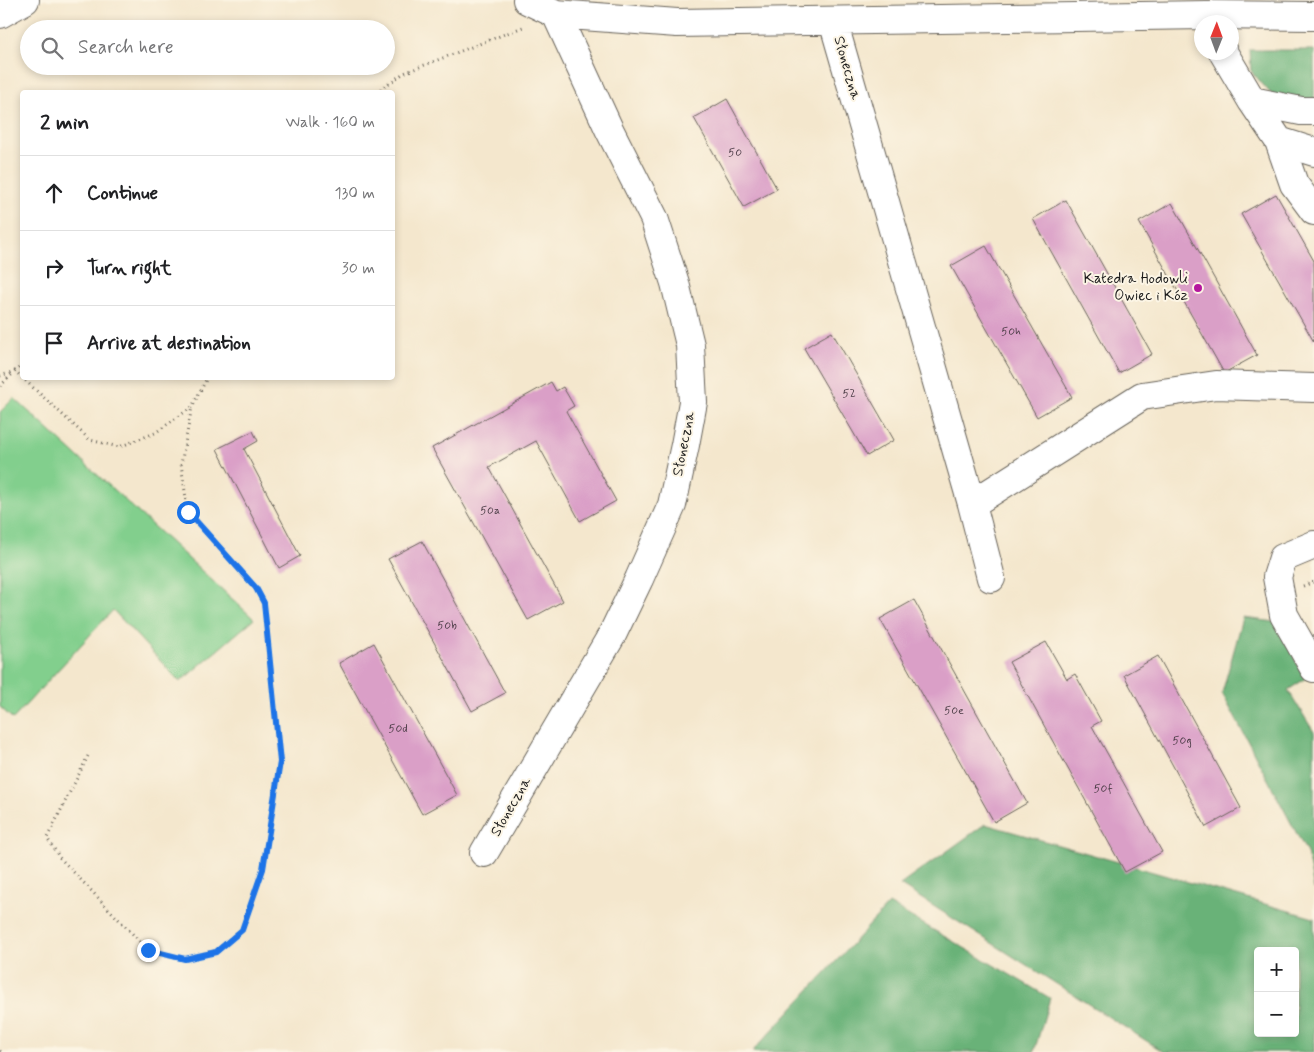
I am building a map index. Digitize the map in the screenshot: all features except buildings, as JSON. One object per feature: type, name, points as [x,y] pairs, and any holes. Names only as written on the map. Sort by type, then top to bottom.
[{"type":"street","points":[[0,14],[25,0]]},
{"type":"street","name":"Słoneczna","points":[[527,0],[556,14],[676,23],[1194,19]]},
{"type":"street","name":"Słoneczna","points":[[484,853],[612,634],[639,579],[672,505],[693,402],[690,345],[675,283],[654,218],[608,129],[556,14]]},
{"type":"street","name":"Słoneczna","points":[[1239,18],[1314,16]]},
{"type":"street","name":"Słoneczna","points":[[833,21],[972,504],[991,578]]},
{"type":"street","points":[[1229,60],[1252,101],[1279,141],[1294,184],[1314,211]]},
{"type":"street","points":[[1252,101],[1301,111],[1314,111]]},
{"type":"street","points":[[1279,141],[1314,152]]},
{"type":"street","points":[[972,504],[1142,396],[1216,385],[1314,388]]},
{"type":"street","points":[[1314,545],[1283,558],[1277,577],[1284,614],[1314,668]]},
{"type":"path","points":[[379,90],[404,73],[556,14]]},
{"type":"path","points":[[0,386],[20,367]]},
{"type":"path","points":[[0,376],[15,371]]},
{"type":"path","points":[[15,371],[20,376]]},
{"type":"path","points":[[25,380],[90,440],[119,447],[156,433],[192,407]]},
{"type":"path","points":[[88,756],[47,838],[56,852],[148,950],[185,959],[216,952],[242,930],[263,869],[280,762],[264,603],[256,588],[188,512],[181,464],[192,407],[207,380]]},
{"type":"green space","points":[[1250,50],[1314,50],[1314,103],[1272,95],[1251,71]]},
{"type":"green space","points":[[14,398],[254,619],[180,682],[113,610],[13,719],[0,707],[0,412]]},
{"type":"green space","points":[[1243,618],[1276,622],[1305,679],[1288,690],[1314,732],[1314,889],[1307,853],[1222,693]]},
{"type":"green space","points":[[985,824],[1314,918],[1314,1052],[1164,1052],[900,885]]},
{"type":"green space","points":[[889,904],[1050,998],[1034,1052],[752,1052]]},
{"type":"place","name":"Katedra Hodowli Owiec i Kóz","points":[[1198,288]]},
{"type":"route","points":[[148,950],[185,959],[216,952],[242,930],[263,869],[280,762],[264,603],[256,588],[188,512]]}]
